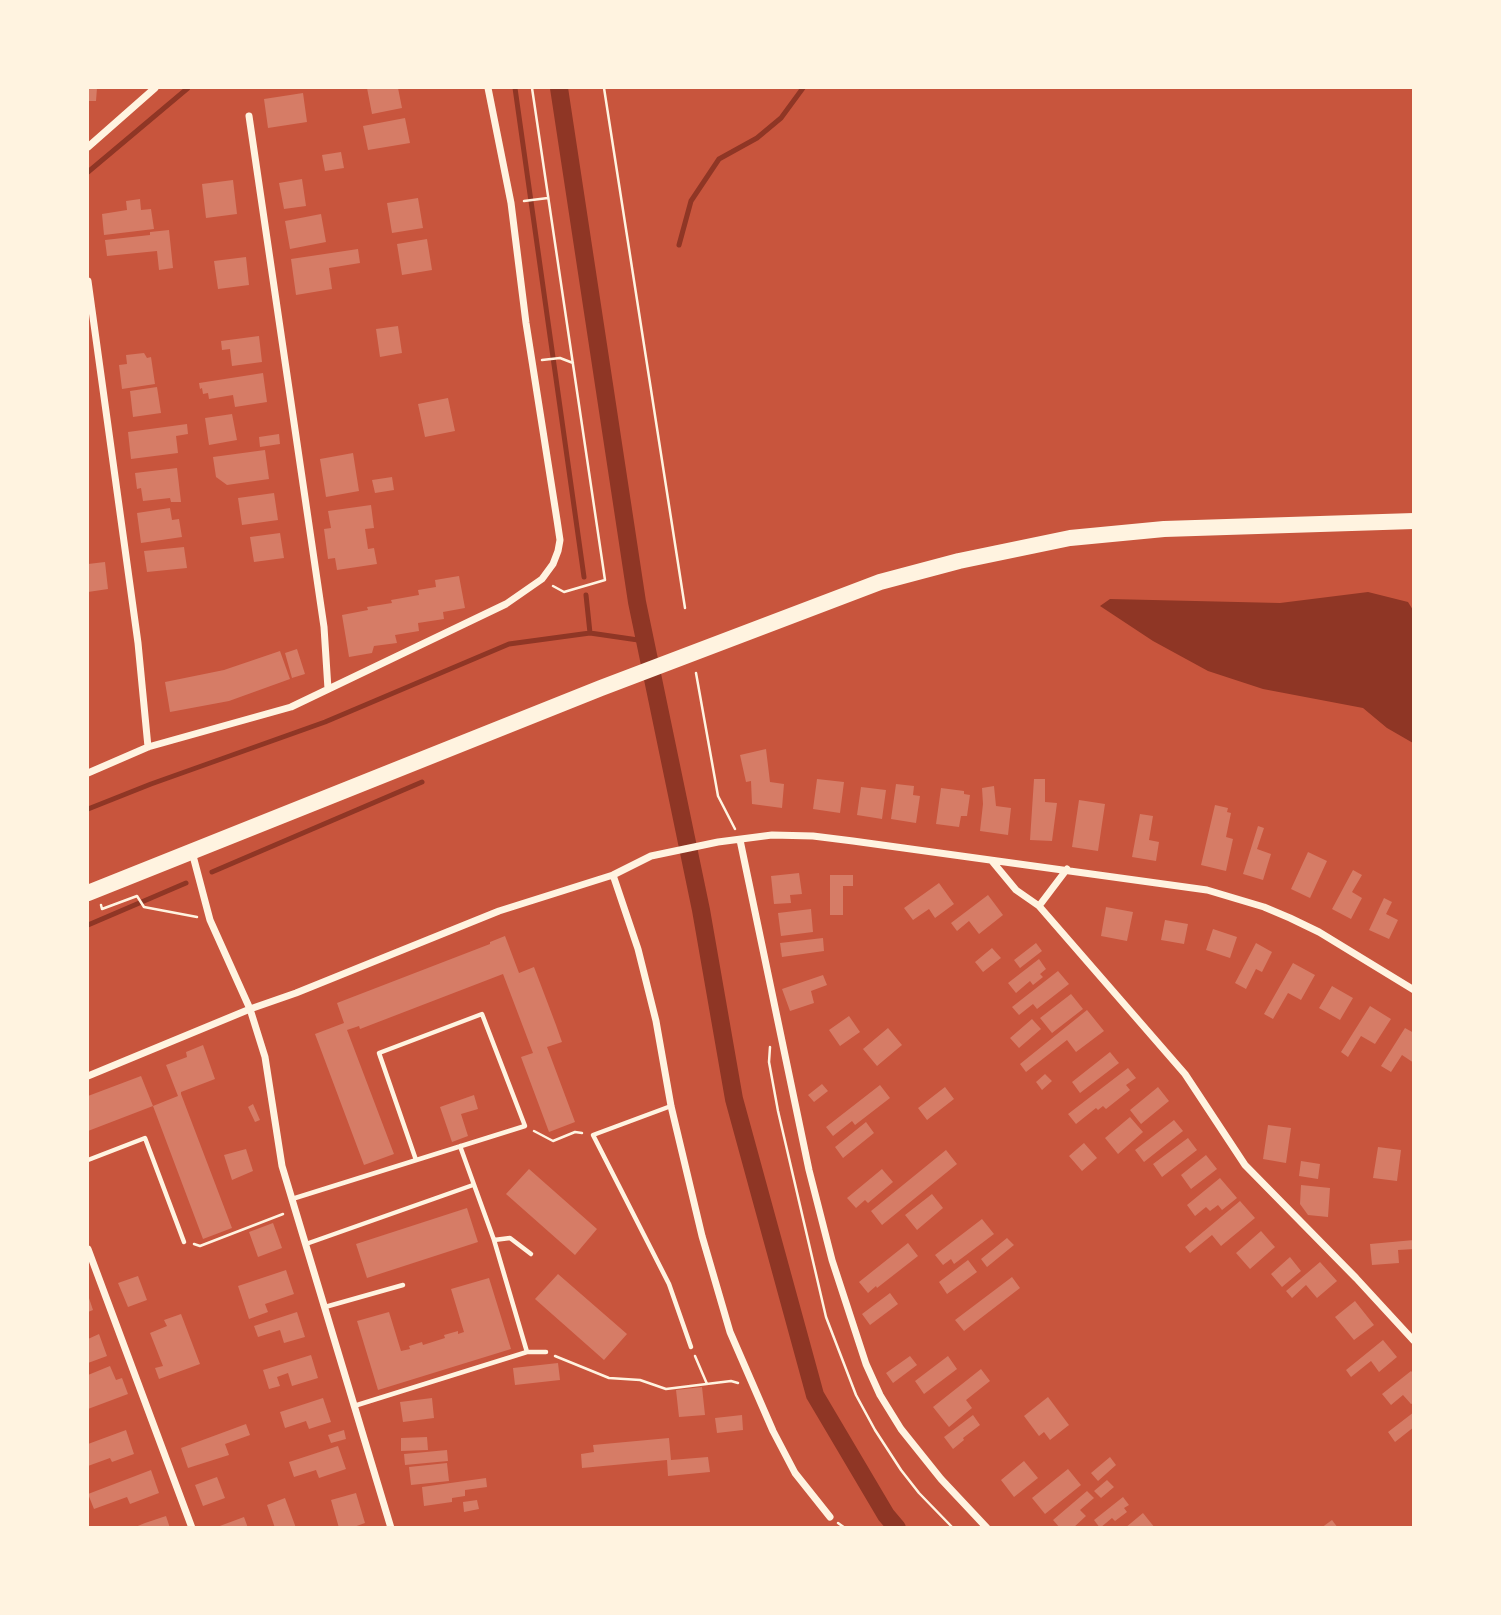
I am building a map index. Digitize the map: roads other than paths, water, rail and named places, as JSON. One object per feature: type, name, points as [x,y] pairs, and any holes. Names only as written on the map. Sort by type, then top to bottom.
[{"type":"highway","points":[[88,893],[601,688],[880,582],[958,561],[1070,538],[1164,529],[1413,521]]},
{"type":"street","points":[[88,147],[155,88]]},
{"type":"street","points":[[88,773],[148,747],[290,707],[506,604],[542,579],[552,564],[558,551],[558,530],[510,203],[488,88]]},
{"type":"street","points":[[249,116],[324,626],[328,689]]},
{"type":"street","points":[[88,281],[138,643],[148,747]]},
{"type":"street","points":[[88,1076],[499,911],[613,875],[652,856],[718,842],[772,835],[813,836],[1207,890],[1264,907],[1319,932],[1413,990]]},
{"type":"street","points":[[740,840],[809,1170],[832,1260],[866,1364],[880,1395],[901,1429],[940,1479],[987,1528]]},
{"type":"street","points":[[192,850],[210,920],[250,1009],[265,1057],[282,1166],[391,1528]]},
{"type":"street","points":[[992,860],[1016,890],[1039,906],[1185,1074],[1245,1164],[1413,1341]]},
{"type":"street","points":[[1039,906],[1066,869]]},
{"type":"street","points":[[613,875],[641,961],[656,1021],[671,1107],[702,1236],[730,1332],[795,1473],[830,1517]]},
{"type":"street","points":[[88,1249],[192,1528]]},
{"type":"lane","points":[[292,1199],[525,1126],[482,1014],[379,1053],[416,1160]]},
{"type":"lane","points":[[671,1107],[593,1135],[668,1284],[691,1347]]},
{"type":"lane","points":[[88,1160],[145,1138],[184,1242]]},
{"type":"lane","points":[[460,1146],[494,1240],[527,1352]]},
{"type":"lane","points":[[306,1244],[473,1185]]},
{"type":"lane","points":[[494,1240],[510,1238],[531,1254]]},
{"type":"lane","points":[[325,1307],[402,1284]]},
{"type":"lane","points":[[354,1406],[527,1352],[546,1352]]},
{"type":"waterway","points":[[88,172],[188,88]]},
{"type":"waterway","points":[[515,88],[584,577]]},
{"type":"waterway","points":[[559,88],[637,602],[701,910],[734,1099],[815,1395],[886,1515],[897,1528]]},
{"type":"waterway","points":[[679,245],[691,201],[719,159],[757,138],[781,118],[803,88]]},
{"type":"waterway","points":[[586,595],[590,633]]},
{"type":"waterway","points":[[88,809],[325,722],[509,644],[590,633],[645,641]]},
{"type":"waterway","points":[[212,872],[422,782]]},
{"type":"waterway","points":[[88,925],[186,883]]}]
